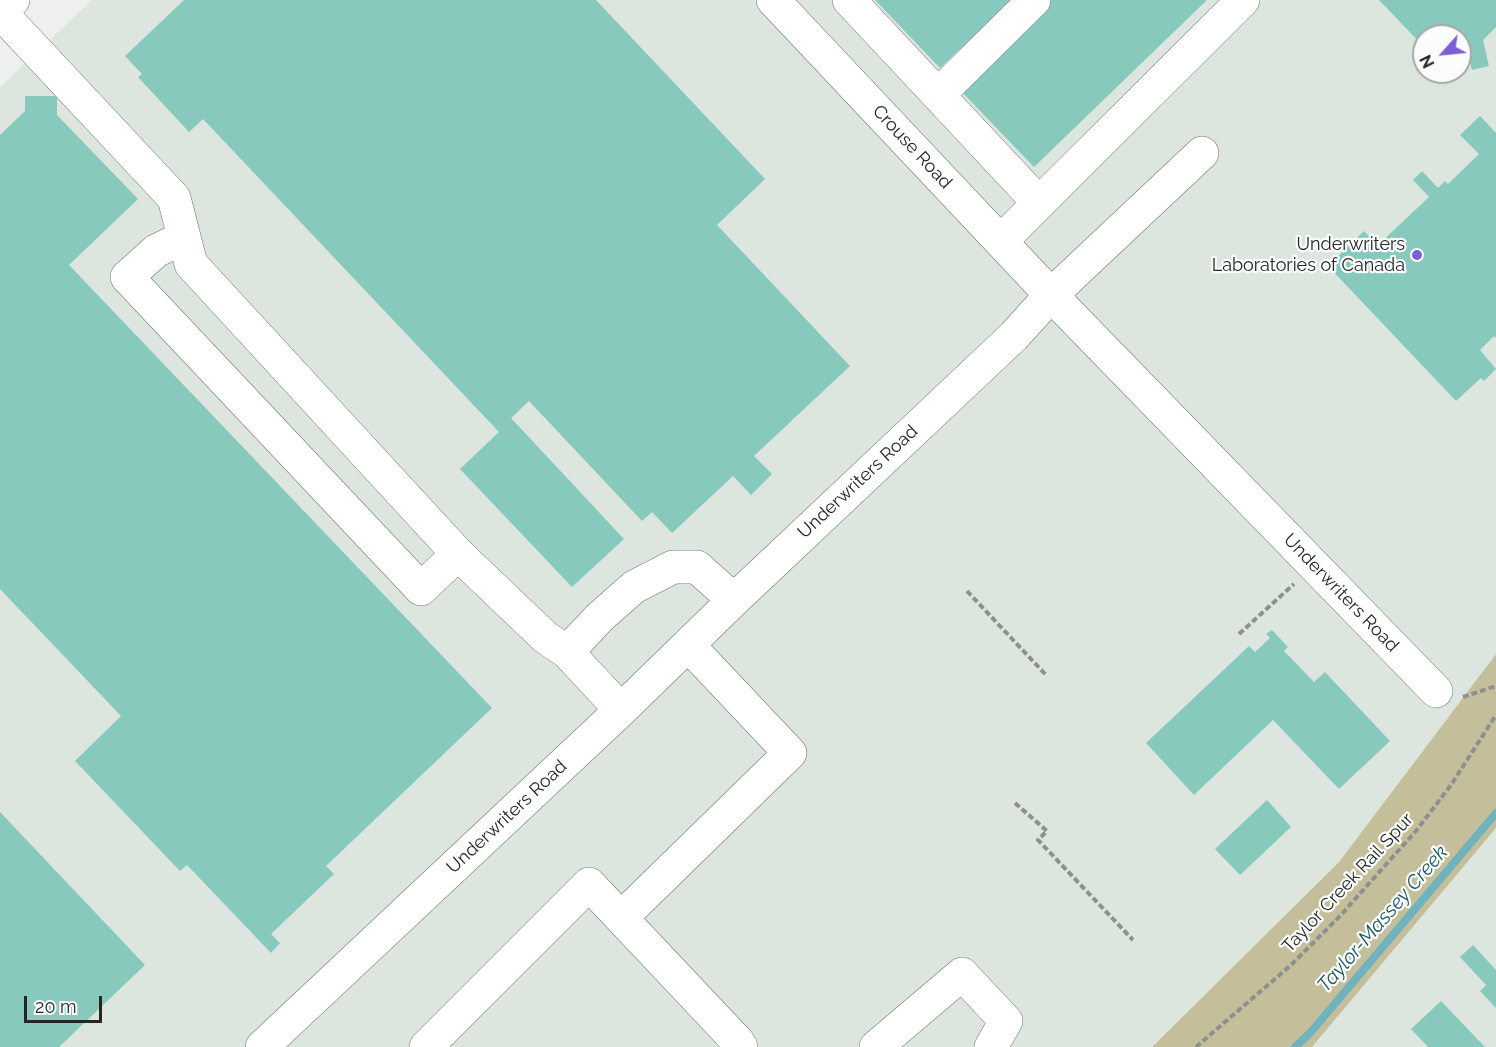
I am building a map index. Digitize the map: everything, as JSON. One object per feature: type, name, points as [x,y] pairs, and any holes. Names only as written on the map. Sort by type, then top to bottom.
[{"type":"street","points":[[13,0],[0,12],[174,198],[191,264],[458,554],[545,637],[567,652],[621,710]]},
{"type":"street","name":"Crouse Road","points":[[773,0],[1051,295]]},
{"type":"street","points":[[849,0],[1040,203]]},
{"type":"street","points":[[938,95],[1034,0]]},
{"type":"street","points":[[1001,242],[1243,0]]},
{"type":"street","points":[[1051,295],[1202,153]]},
{"type":"street","points":[[184,237],[156,251],[127,278],[421,589],[458,554]]},
{"type":"street","name":"Underwriters Road","points":[[262,1047],[621,710],[1005,344],[1051,295],[1436,691]]},
{"type":"street","points":[[567,652],[600,617],[634,587],[673,567],[697,567],[734,600]]},
{"type":"street","points":[[621,918],[790,753],[688,645]]},
{"type":"street","points":[[426,1047],[589,884],[741,1047]]},
{"type":"street","points":[[876,1047],[962,974],[1006,1021],[991,1047]]},
{"type":"path","points":[[1239,634],[1314,566]]},
{"type":"path","points":[[967,591],[1047,676]]},
{"type":"path","name":"Taylor Creek Rail Spur","points":[[1196,1047],[1291,965],[1339,917],[1416,831],[1451,785],[1496,715]]},
{"type":"path","points":[[1015,803],[1047,831],[1038,840],[1133,940]]},
{"type":"shaded area","points":[[92,0],[1496,0],[1496,654],[1339,862],[1152,1047],[0,1047],[0,87]]},
{"type":"shaded area","points":[[1496,654],[1496,828],[1312,1047],[1152,1047],[1339,862]]},
{"type":"shaded area","points":[[1496,828],[1496,1047],[1312,1047]]},
{"type":"building","points":[[184,0],[596,0],[765,179],[717,225],[850,366],[754,456],[772,474],[751,495],[733,476],[672,533],[652,512],[642,521],[529,401],[511,418],[624,539],[572,587],[460,469],[499,432],[203,119],[189,132],[138,77],[142,74],[125,56]]},
{"type":"building","points":[[875,0],[1012,0],[940,68]]},
{"type":"building","points":[[1049,0],[1207,0],[1034,167],[958,88]]},
{"type":"building","points":[[1379,0],[1496,0],[1496,27],[1483,40],[1489,66],[1472,70],[1472,24],[1412,24],[1412,34]]},
{"type":"building","points":[[25,96],[57,96],[57,115],[138,199],[69,265],[492,708],[326,866],[334,874],[271,934],[280,943],[271,953],[187,865],[180,871],[75,761],[121,716],[0,589],[0,135],[25,111]]},
{"type":"building","name":"Underwriters Laboratories of Canada","points":[[1480,116],[1496,133],[1496,338],[1494,336],[1480,350],[1496,369],[1484,381],[1481,378],[1456,401],[1328,266],[1364,231],[1378,245],[1429,197],[1413,180],[1422,171],[1438,188],[1445,181],[1448,184],[1479,154],[1460,135]]},
{"type":"building","points":[[1272,630],[1288,647],[1284,651],[1314,682],[1325,672],[1390,741],[1339,789],[1273,720],[1194,795],[1146,743],[1249,646],[1255,652],[1270,638],[1266,634]]},
{"type":"building","points":[[1267,800],[1291,827],[1240,875],[1215,849]]},
{"type":"building","points":[[0,812],[145,965],[59,1047],[0,1047]]},
{"type":"building","points":[[1473,945],[1496,970],[1496,1008],[1480,991],[1486,985],[1460,957]]},
{"type":"building","points":[[1441,1001],[1485,1047],[1428,1047],[1411,1029]]},
{"type":"waterway","name":"Taylor-Massey Creek","points":[[1295,1047],[1310,1033],[1496,813]]},
{"type":"place","name":"Underwriters Laboratories of Canada","points":[[1417,255]]}]
